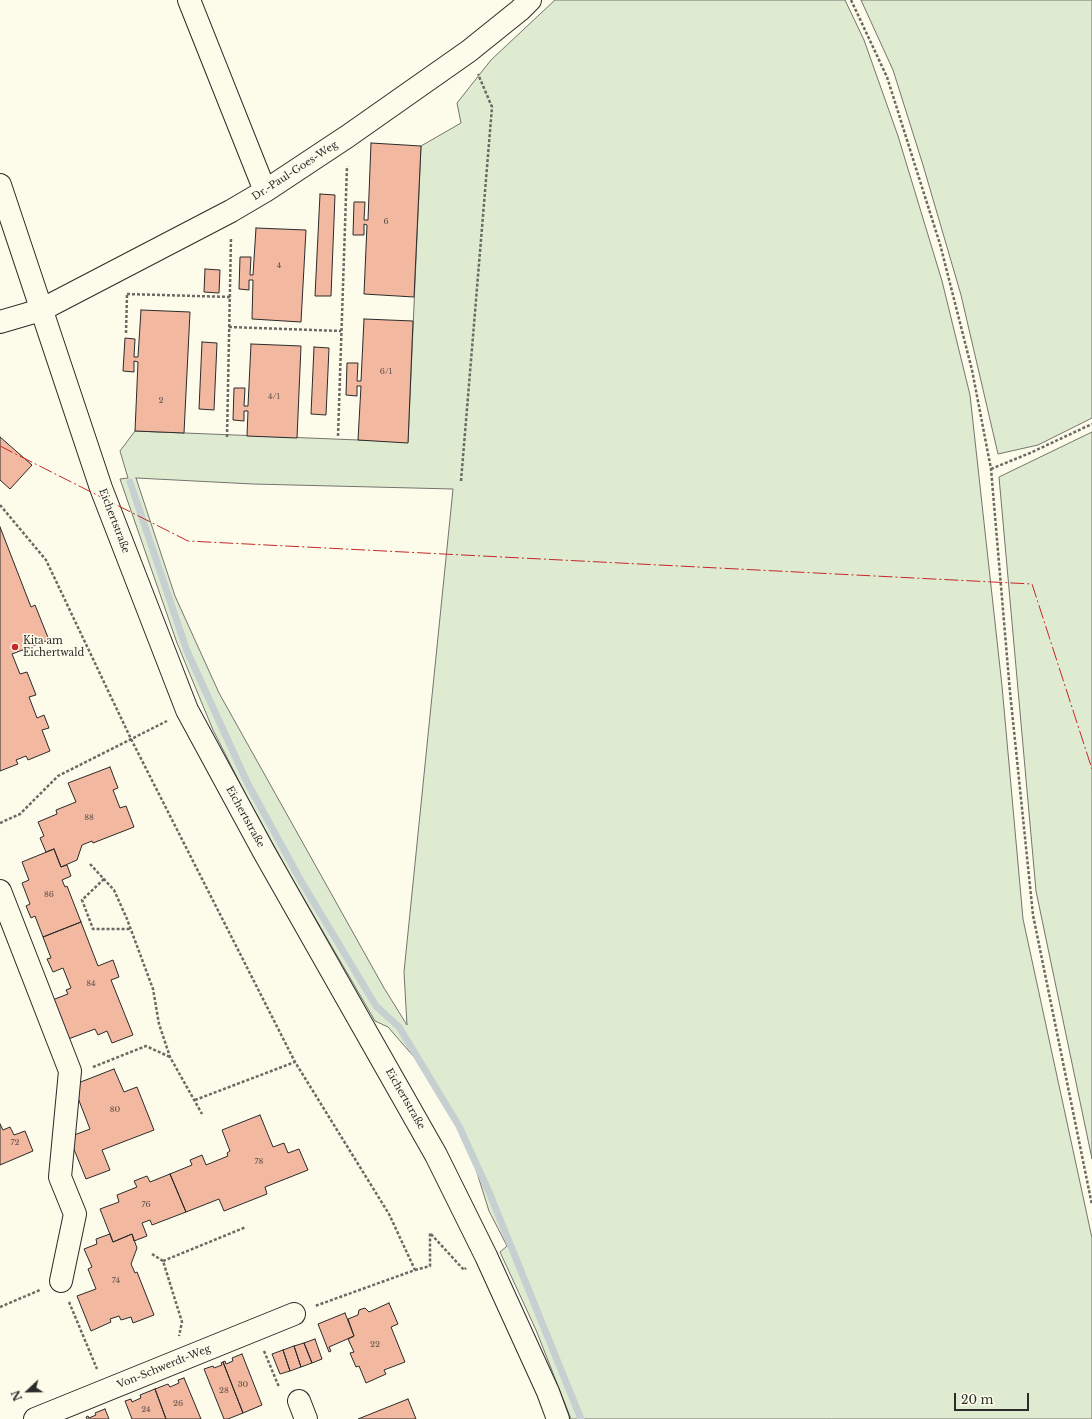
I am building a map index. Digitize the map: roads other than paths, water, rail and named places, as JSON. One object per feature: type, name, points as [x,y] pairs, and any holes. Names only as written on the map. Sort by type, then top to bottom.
[{"type":"street","points":[[189,0],[265,191]]},
{"type":"street","name":"Dr.-Paul-Goes-Weg","points":[[0,322],[41,310],[231,211],[265,191],[348,136],[469,51],[520,10],[530,0]]},
{"type":"street","name":"Eichertstraße","points":[[0,185],[101,488],[187,710],[264,852],[436,1155],[486,1256],[548,1392],[558,1419]]},
{"type":"street","points":[[0,891],[70,1070],[60,1177],[75,1214],[61,1281]]},
{"type":"street","name":"Von-Schwerdt-Weg","points":[[35,1419],[294,1314]]},
{"type":"waterway","points":[[130,482],[187,651],[247,782],[301,881],[376,1006],[399,1027],[459,1126],[489,1192],[581,1419]]},
{"type":"place","name":"Kita am Eichertwald","points":[[15,647]]}]
